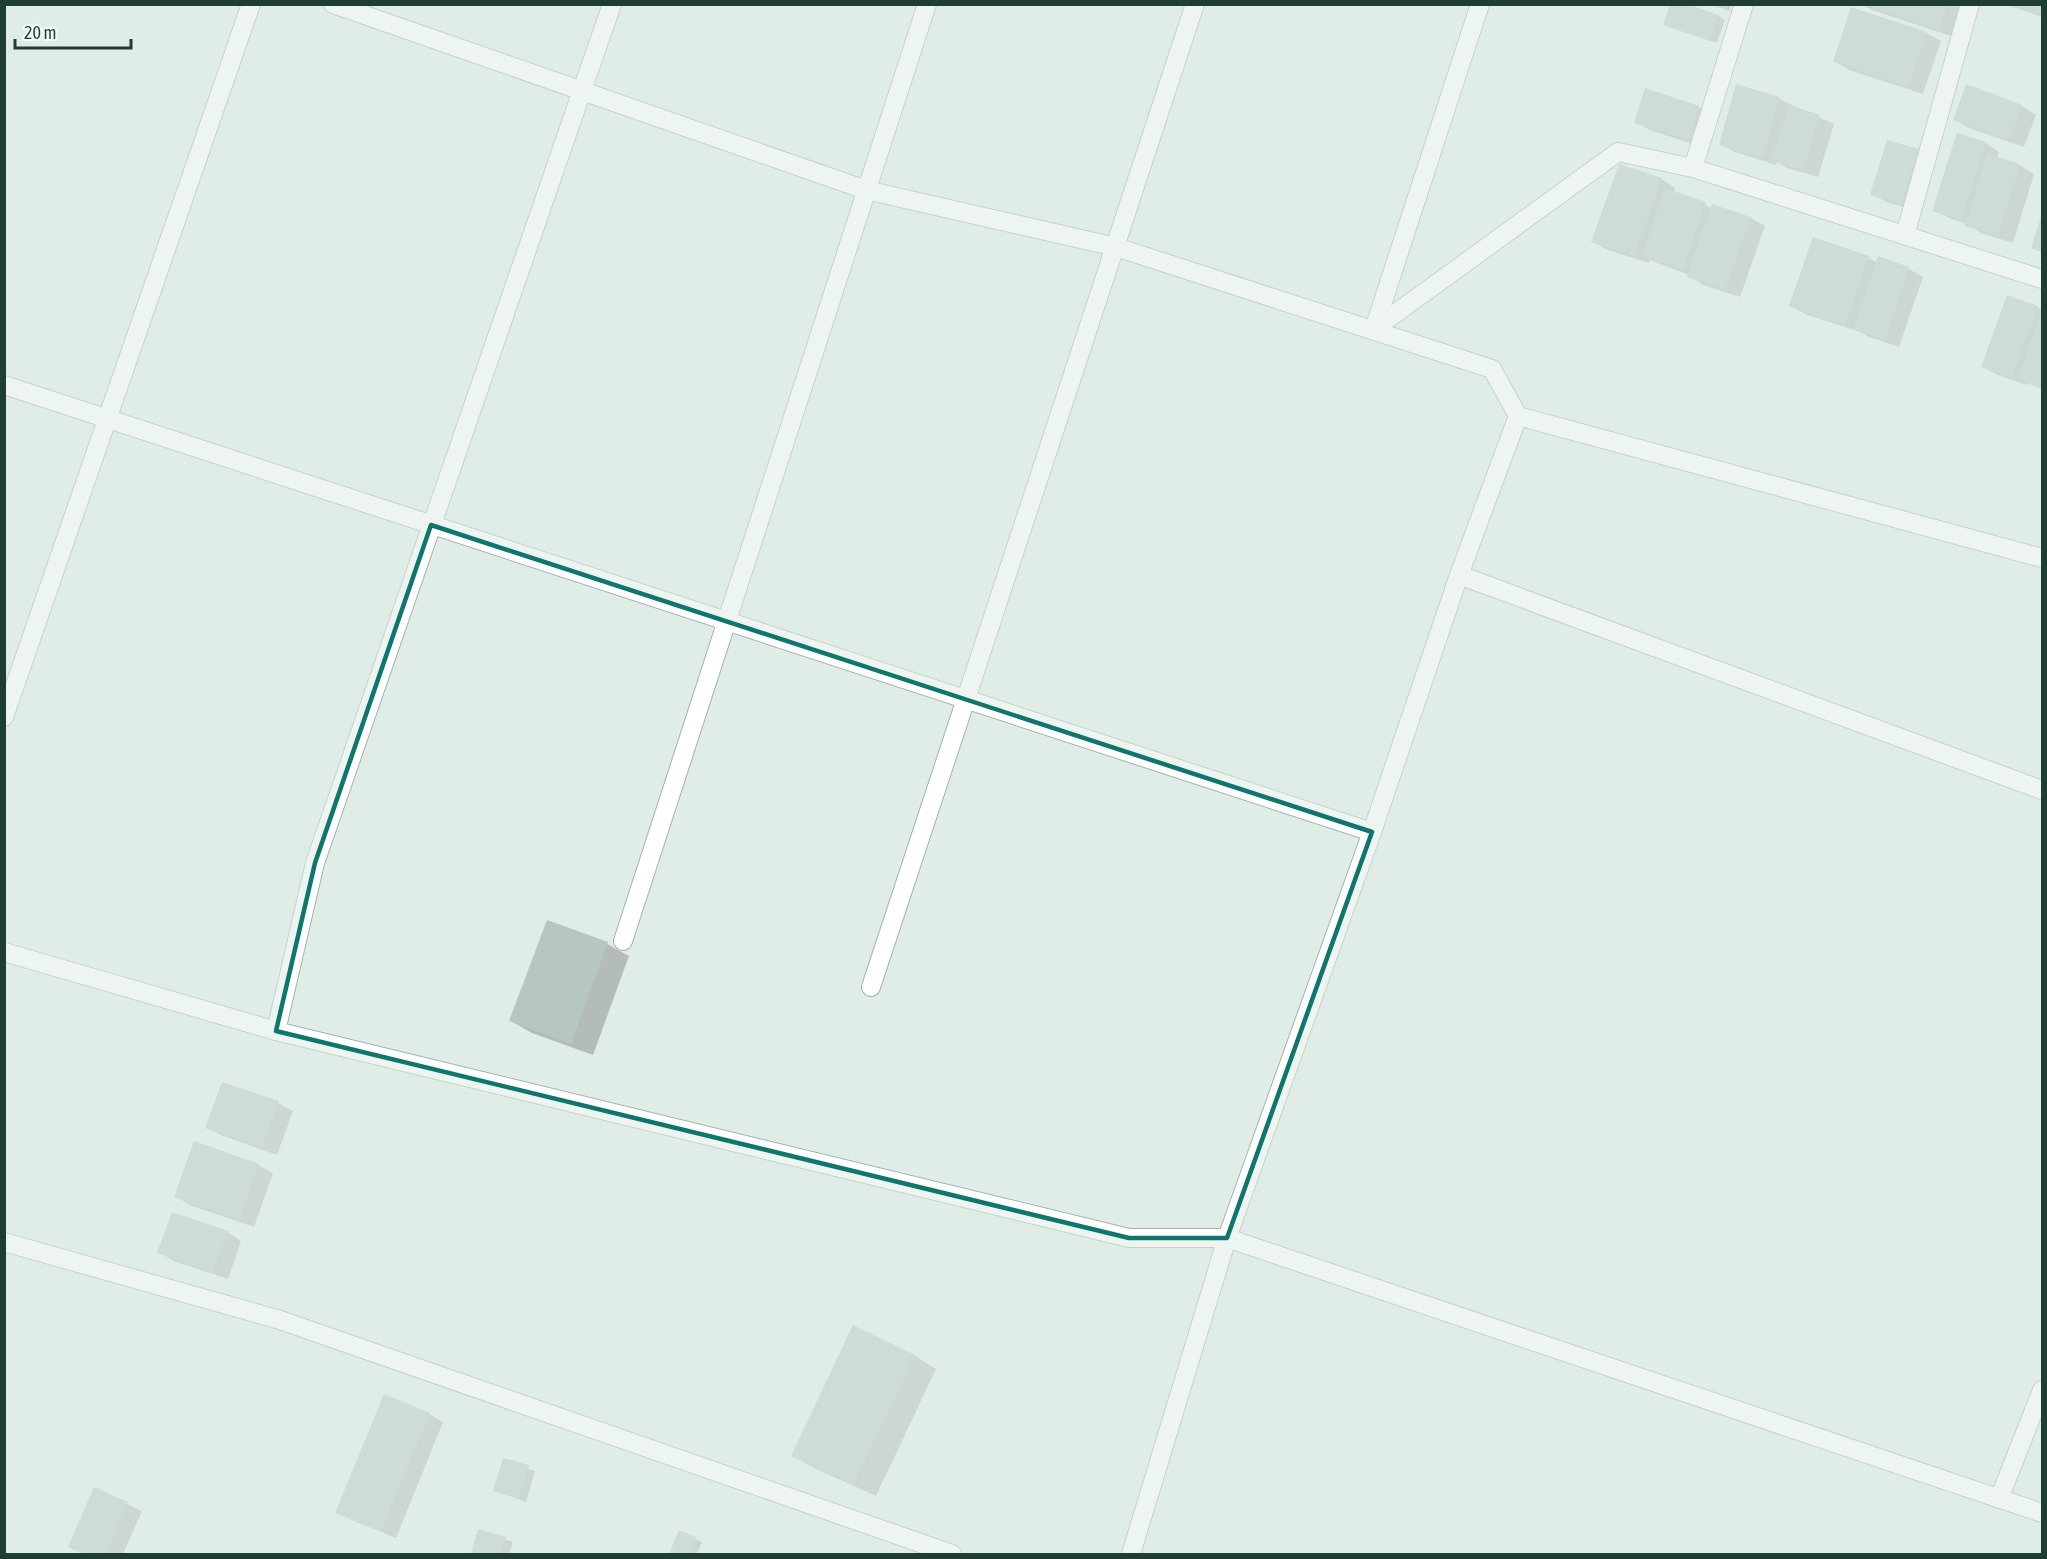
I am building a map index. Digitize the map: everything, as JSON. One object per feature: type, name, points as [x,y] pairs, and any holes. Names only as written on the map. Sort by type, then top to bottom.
[{"type":"street","points":[[4,717],[251,4]]},
{"type":"street","points":[[333,4],[866,190],[1116,247],[1492,369],[1518,416],[2043,558]]},
{"type":"street","points":[[276,1031],[315,863],[612,4]]},
{"type":"street","points":[[623,941],[927,4]]},
{"type":"street","points":[[871,987],[1195,4]]},
{"type":"street","points":[[1374,329],[1480,4]]},
{"type":"street","points":[[1692,168],[1744,4]]},
{"type":"street","points":[[1905,234],[1970,4]]},
{"type":"street","points":[[1374,329],[1618,152],[1692,168],[2043,279]]},
{"type":"street","points":[[4,385],[1372,832]]},
{"type":"street","points":[[1131,1554],[1227,1238],[1518,416]]},
{"type":"street","points":[[1460,575],[2043,790]]},
{"type":"street","points":[[4,952],[276,1031],[1129,1238],[1227,1238],[2043,1514]]},
{"type":"street","points":[[4,1242],[280,1320],[952,1554]]},
{"type":"street","points":[[1999,1499],[2043,1390]]},
{"type":"highlighted area","points":[[431,525],[1372,832],[1227,1238],[1129,1238],[276,1031],[315,863]]},
{"type":"building","points":[[1670,4],[1687,4],[1719,15],[1710,41],[1663,25]]},
{"type":"building","points":[[1864,4],[1948,4],[1939,30]]},
{"type":"building","points":[[2042,4],[2042,15],[2013,5]]},
{"type":"building","points":[[1851,7],[1927,32],[1908,87],[1833,62]]},
{"type":"building","points":[[1736,84],[1780,97],[1762,158],[1719,145]]},
{"type":"building","points":[[1966,84],[2022,105],[2009,140],[1953,120]]},
{"type":"building","points":[[1645,88],[1699,106],[1688,140],[1634,123]]},
{"type":"building","points":[[1789,105],[1820,115],[1803,170],[1771,160]]},
{"type":"building","points":[[1957,133],[1986,142],[1961,220],[1932,211]]},
{"type":"building","points":[[1887,140],[1919,149],[1901,204],[1870,195]]},
{"type":"building","points":[[1987,154],[2020,164],[1998,236],[1965,226]]},
{"type":"building","points":[[1619,164],[1662,178],[1634,256],[1591,242]]},
{"type":"building","points":[[1665,188],[1706,202],[1683,270],[1642,256]]},
{"type":"building","points":[[1712,204],[1751,217],[1725,290],[1687,277]]},
{"type":"building","points":[[2042,214],[2042,252],[2031,248]]},
{"type":"building","points":[[1813,237],[1869,256],[1845,326],[1789,306]]},
{"type":"building","points":[[1878,256],[1909,267],[1885,340],[1853,329]]},
{"type":"building","points":[[2007,295],[2038,306],[2012,378],[1981,367]]},
{"type":"building","points":[[2042,310],[2042,387],[2018,379]]},
{"type":"building","points":[[547,920],[608,942],[571,1044],[509,1021]]},
{"type":"building","points":[[222,1082],[279,1101],[262,1148],[205,1128]]},
{"type":"building","points":[[194,1141],[259,1164],[239,1220],[174,1197]]},
{"type":"building","points":[[172,1212],[228,1231],[213,1272],[157,1253]]},
{"type":"building","points":[[853,1325],[915,1355],[853,1485],[791,1456]]},
{"type":"building","points":[[384,1394],[430,1413],[381,1531],[335,1513]]},
{"type":"building","points":[[503,1458],[529,1465],[519,1499],[493,1491]]},
{"type":"building","points":[[94,1487],[128,1502],[106,1554],[85,1554],[68,1547]]},
{"type":"building","points":[[478,1529],[506,1537],[501,1554],[471,1554]]},
{"type":"building","points":[[679,1530],[696,1537],[689,1554],[669,1554]]}]
